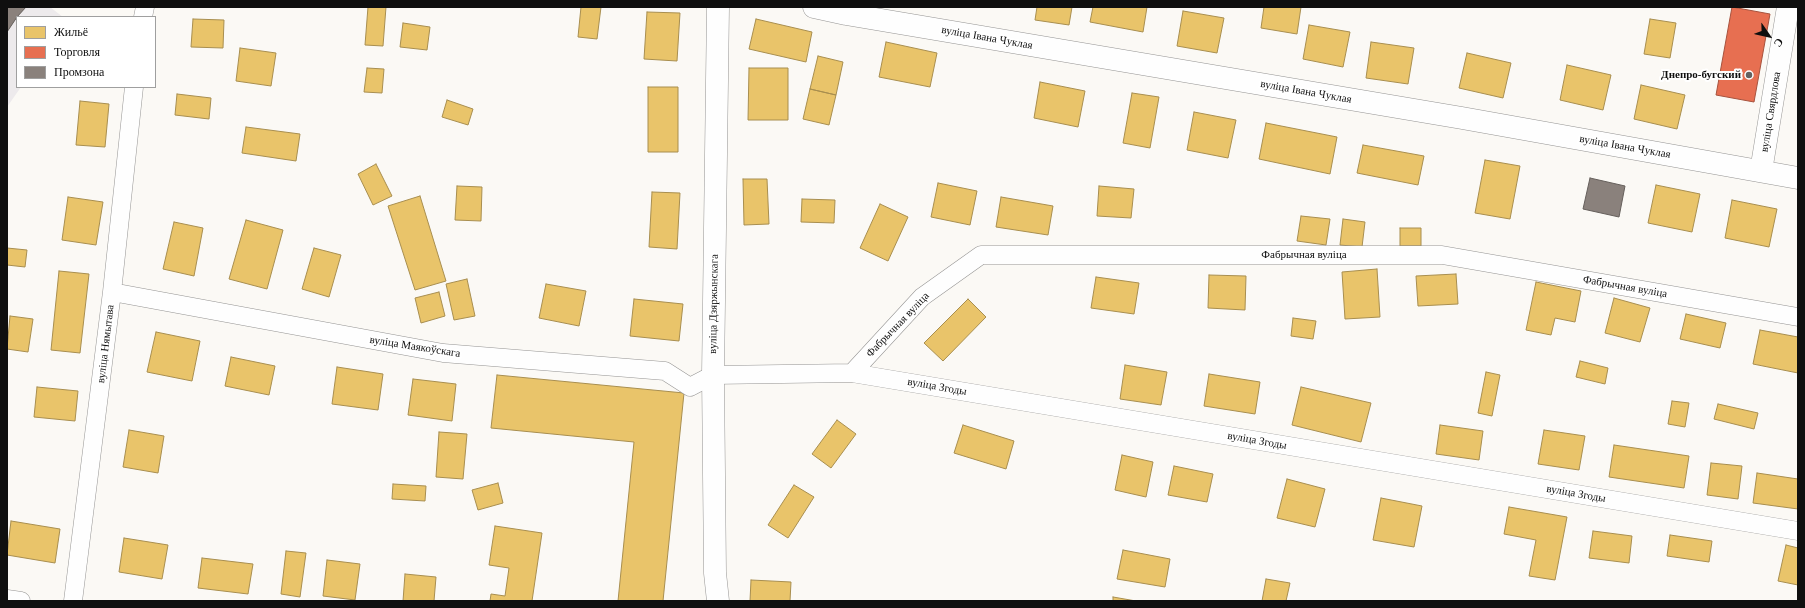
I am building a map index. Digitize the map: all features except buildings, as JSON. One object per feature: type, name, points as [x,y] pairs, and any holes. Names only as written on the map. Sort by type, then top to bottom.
[{"type":"street","name":"вуліца Дзяржынскага","points":[[718,7],[713,375],[716,573],[718,601]]},
{"type":"street","name":"вуліца Івана Чуклая","points":[[814,7],[847,11],[1798,178]]},
{"type":"street","name":"вуліца Свярдлова","points":[[1761,171],[1788,7]]},
{"type":"street","name":"вуліца Нямытава","points":[[73,601],[112,292],[134,88]]},
{"type":"street","name":"Фабрычная вуліца","points":[[852,373],[922,297],[981,255],[1442,255],[1798,317]]},
{"type":"street","name":"вуліца Маякоўскага","points":[[112,292],[443,353],[665,371],[690,388],[713,375]]},
{"type":"street","name":"вуліца Згоды","points":[[713,375],[852,373],[1798,532]]},
{"type":"street","points":[[7,599],[21,601]]},
{"type":"shaded area","points":[[7,7],[50,7],[62,16],[16,16],[16,88],[20,88],[7,107]]},
{"type":"place","name":"Днепро-бугский","points":[[1749,75]]}]
